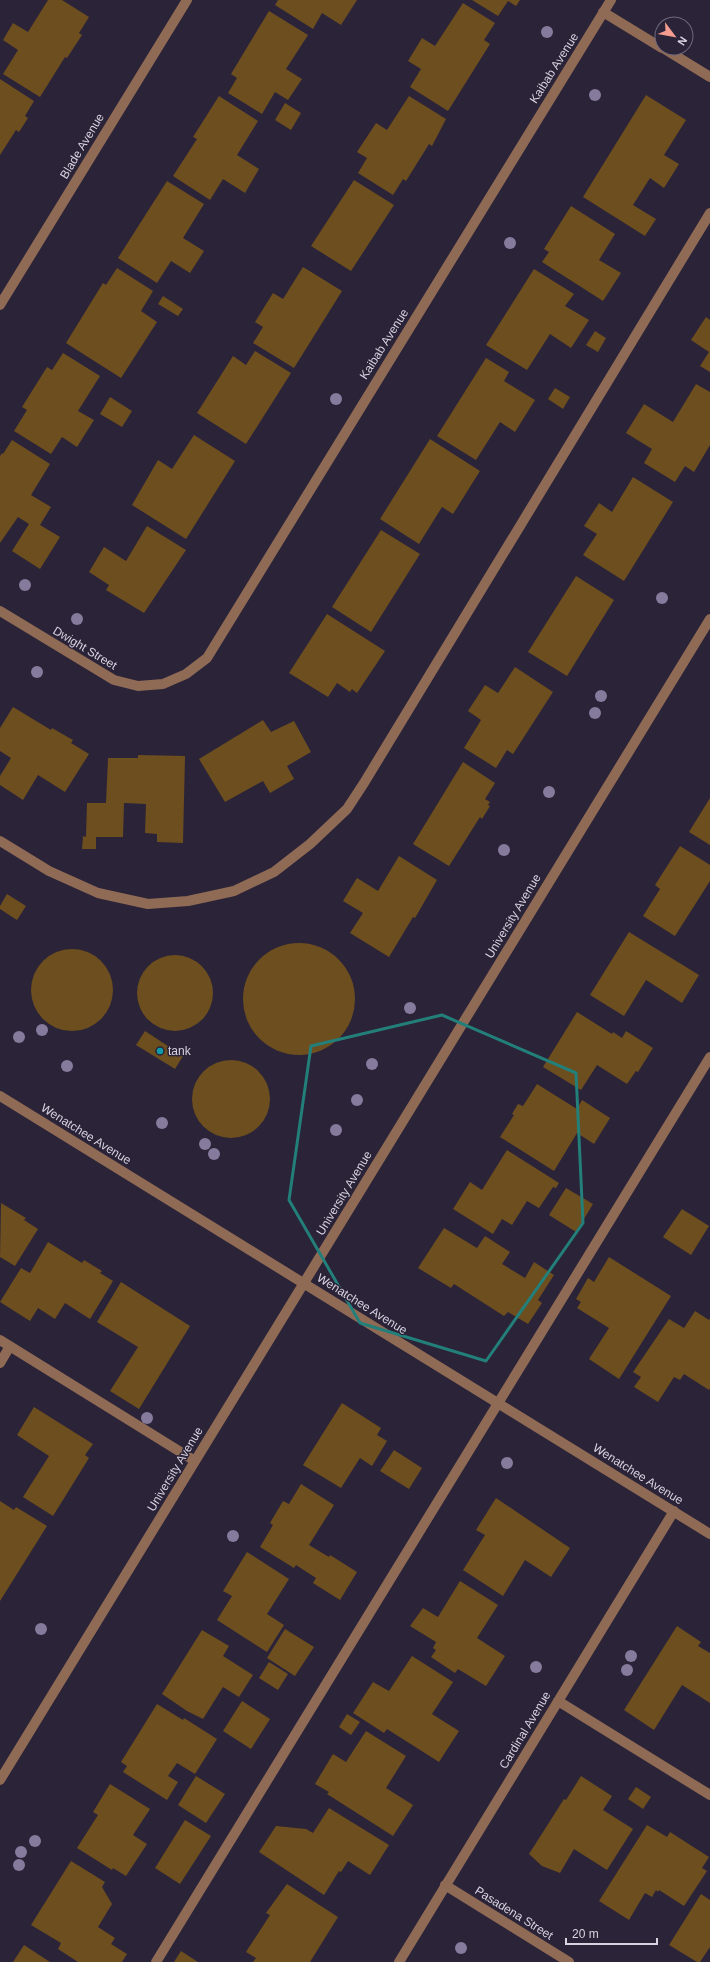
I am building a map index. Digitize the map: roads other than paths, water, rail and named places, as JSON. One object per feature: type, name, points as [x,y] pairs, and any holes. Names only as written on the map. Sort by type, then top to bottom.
[{"type":"street","name":"Blade Avenue","points":[[0,305],[187,0]]},
{"type":"street","name":"Kaibab Avenue","points":[[164,684],[186,674],[206,658],[611,0]]},
{"type":"street","points":[[603,12],[654,43]]},
{"type":"street","points":[[675,56],[710,77]]},
{"type":"street","points":[[0,841],[49,871],[98,893],[148,904],[188,901],[234,891],[274,872],[310,844],[346,809],[364,783],[710,213]]},
{"type":"street","name":"Dwight Street","points":[[0,611],[114,680],[138,686],[164,684]]},
{"type":"street","name":"University Avenue","points":[[0,1780],[710,619]]},
{"type":"street","points":[[156,1962],[499,1404],[710,1057]]},
{"type":"street","name":"Wenatchee Avenue","points":[[0,1096],[710,1534]]},
{"type":"street","points":[[0,1340],[196,1461]]},
{"type":"street","points":[[0,1363],[10,1346]]},
{"type":"street","name":"Cardinal Avenue","points":[[399,1962],[674,1511]]},
{"type":"street","points":[[558,1701],[710,1795]]},
{"type":"street","name":"Pasadena Street","points":[[446,1885],[569,1962]]},
{"type":"place","name":"tank","points":[[160,1051]]}]
